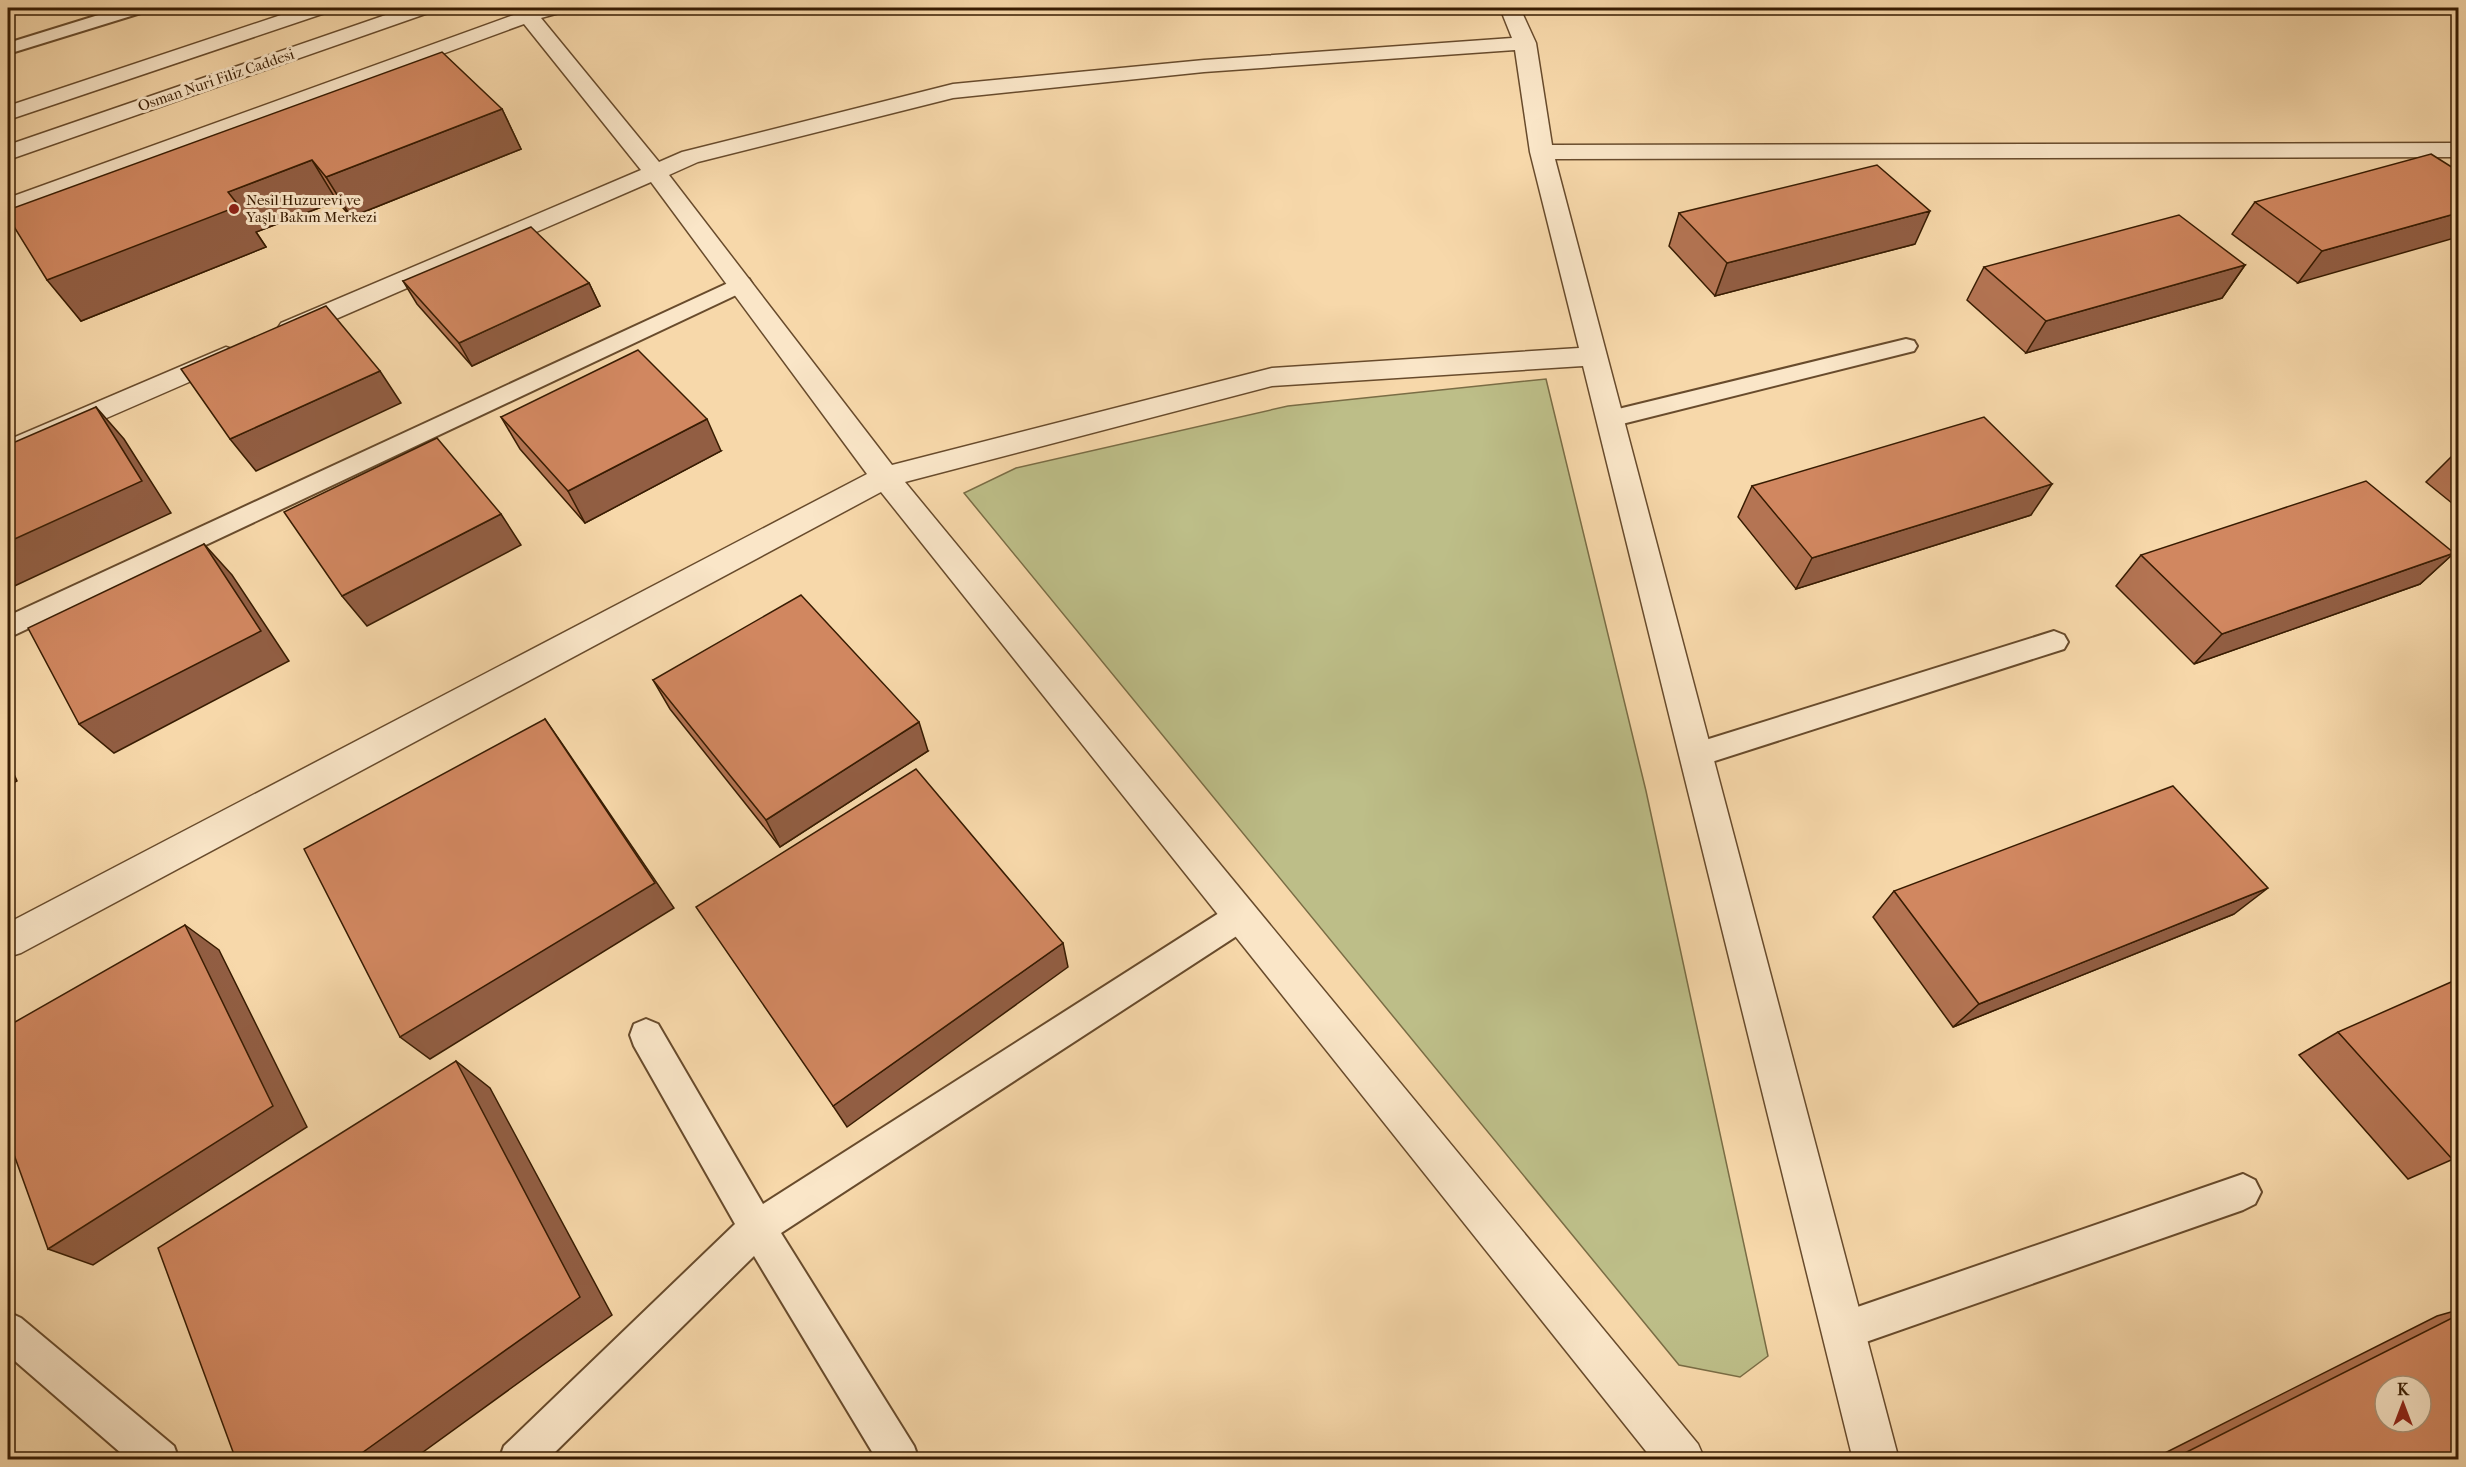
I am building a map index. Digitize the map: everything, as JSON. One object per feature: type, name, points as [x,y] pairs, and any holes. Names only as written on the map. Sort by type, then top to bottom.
[{"type":"street","name":"Osman Nuri Filiz Caddesi","points":[[8,113],[321,8]]},
{"type":"street","name":"Osman Nuri Filiz Caddesi","points":[[8,153],[424,8]]},
{"type":"street","points":[[1510,8],[1525,43],[1542,152],[1876,1460]]},
{"type":"street","points":[[8,206],[542,11],[656,172],[885,477],[1682,1460]]},
{"type":"street","points":[[271,337],[690,157],[953,91],[1204,66],[1525,43]]},
{"type":"street","points":[[1542,152],[2458,150]]},
{"type":"street","points":[[8,451],[249,346]]},
{"type":"street","points":[[8,941],[885,477],[1272,377],[1595,356]]},
{"type":"lane","points":[[8,49],[138,8]]},
{"type":"lane","points":[[8,628],[741,284]]},
{"type":"lane","points":[[1610,419],[1906,346]]},
{"type":"lane","points":[[1696,755],[2055,642]]},
{"type":"lane","points":[[518,1460],[757,1228],[1241,916]]},
{"type":"lane","points":[[646,1035],[757,1228],[900,1460]]},
{"type":"lane","points":[[1843,1331],[2243,1192]]},
{"type":"lane","points":[[8,1331],[159,1460]]},
{"type":"green space","points":[[1546,379],[1646,791],[1768,1356],[1740,1377],[1679,1365],[964,493],[1016,468],[1288,406]]},
{"type":"building","points":[[442,52],[502,109],[326,177],[312,160],[228,192],[239,206],[47,280],[8,217],[8,210]]},
{"type":"building","points":[[2431,154],[2458,171],[2458,213],[2322,251],[2255,202]]},
{"type":"building","points":[[1877,165],[1930,211],[1727,263],[1679,213]]},
{"type":"building","points":[[2179,215],[2245,265],[2046,321],[1984,267]]},
{"type":"building","points":[[531,227],[589,283],[459,343],[403,281]]},
{"type":"building","points":[[326,306],[380,371],[230,439],[181,369]]},
{"type":"building","points":[[638,350],[707,419],[568,491],[501,417]]},
{"type":"building","points":[[96,407],[142,481],[8,542],[8,445]]},
{"type":"building","points":[[1984,417],[2052,484],[1812,558],[1752,486]]},
{"type":"building","points":[[437,438],[501,514],[342,596],[284,512]]},
{"type":"building","points":[[2366,481],[2454,553],[2222,634],[2141,555]]},
{"type":"building","points":[[204,544],[261,631],[79,724],[28,628]]},
{"type":"building","points":[[801,595],[919,722],[766,820],[653,680]]},
{"type":"building","points":[[545,719],[655,883],[400,1037],[304,849]]},
{"type":"building","points":[[916,769],[1063,943],[833,1106],[696,907]]},
{"type":"building","points":[[2173,786],[2268,888],[1979,1004],[1894,891]]},
{"type":"building","points":[[185,925],[273,1106],[48,1249],[8,1138],[8,1026]]},
{"type":"building","points":[[2458,979],[2458,1157],[2453,1160],[2338,1032]]},
{"type":"building","points":[[456,1061],[580,1297],[352,1460],[236,1460],[158,1248]]},
{"type":"building","points":[[2458,1315],[2458,1460],[2171,1460]]},
{"type":"place","name":"Nesil Huzurevi ve Yaşlı Bakım Merkezi","points":[[234,209]]}]
